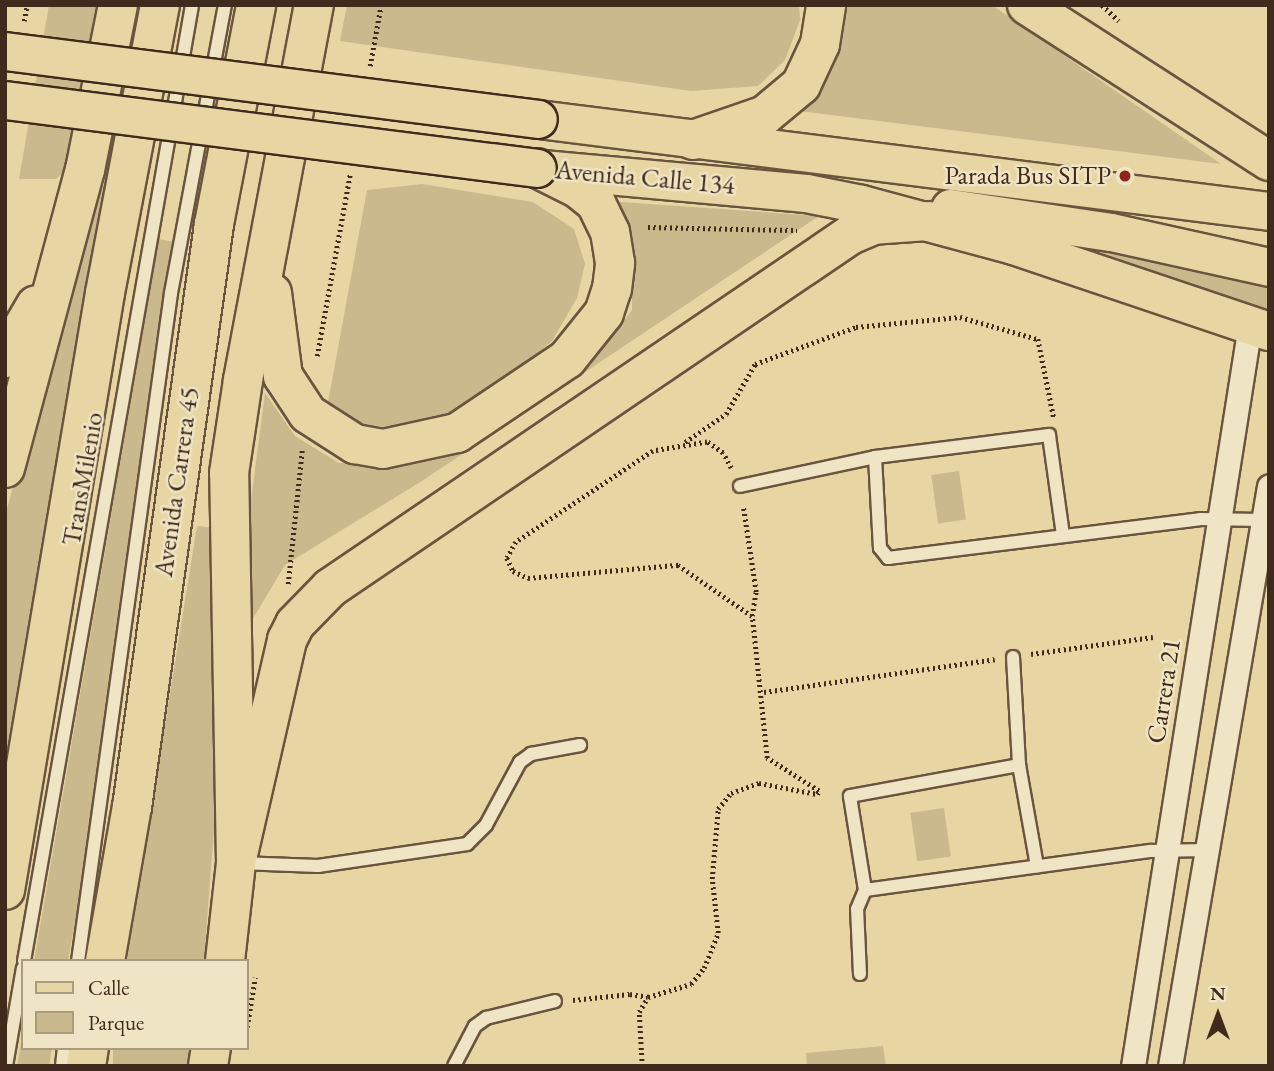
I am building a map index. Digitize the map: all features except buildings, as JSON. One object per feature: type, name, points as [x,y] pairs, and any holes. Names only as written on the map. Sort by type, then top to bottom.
[{"type":"highway","points":[[5,468],[85,170],[118,5]]},
{"type":"highway","points":[[5,890],[105,293],[160,5]]},
{"type":"highway","name":"Avenida Carrera 45","points":[[105,959],[132,807],[214,224],[256,5]]},
{"type":"highway","name":"Avenida Carrera 45","points":[[225,959],[236,863],[229,473],[314,5]]},
{"type":"highway","points":[[693,140],[765,115],[801,85],[820,44],[826,5]]},
{"type":"highway","points":[[1027,5],[1269,161]]},
{"type":"highway","points":[[275,210],[275,335],[284,376],[295,399],[333,433],[355,444],[383,449],[420,444],[457,433],[567,359],[604,313],[615,263],[609,228],[596,203],[579,189],[537,169]]},
{"type":"highway","points":[[236,863],[287,640],[295,624],[330,588],[850,235],[873,225],[929,222]]},
{"type":"highway","points":[[5,358],[62,261]]},
{"type":"main road","name":"Avenida Calle 134","points":[[15,36],[538,119],[1269,211]]},
{"type":"main road","name":"Avenida Calle 134","points":[[5,100],[537,169],[806,192],[1013,244],[1259,328]]},
{"type":"main road","points":[[806,192],[1028,218],[1269,267]]},
{"type":"street","name":"Carrera 21","points":[[1133,1066],[1219,520],[1259,328]]},
{"type":"street","points":[[1170,1066],[1207,850],[1262,563],[1263,520],[1269,486]]},
{"type":"lane","name":"TransMilenio","points":[[24,959],[192,5]]},
{"type":"lane","points":[[78,959],[171,293],[225,5]]},
{"type":"lane","points":[[740,486],[875,457],[1049,435],[1063,535]]},
{"type":"lane","points":[[875,457],[880,548],[888,558],[1063,535],[1219,520],[1263,520]]},
{"type":"lane","points":[[1013,657],[1019,765],[1037,866]]},
{"type":"lane","points":[[236,863],[318,866],[467,844],[486,825],[520,762],[531,754],[580,745]]},
{"type":"lane","points":[[860,974],[857,909],[865,890],[850,796],[1019,765]]},
{"type":"lane","points":[[865,890],[1037,866],[1167,851],[1207,850]]},
{"type":"lane","points":[[6,1066],[21,980]]},
{"type":"lane","points":[[454,1066],[475,1026],[486,1018],[555,1002]]},
{"type":"path","points":[[15,36],[27,5]]},
{"type":"path","points":[[369,69],[381,5]]},
{"type":"path","points":[[314,368],[350,172]]},
{"type":"path","points":[[648,227],[801,230]]},
{"type":"path","points":[[684,442],[726,414],[755,364],[856,327],[960,317],[1038,339],[1054,419],[1049,435]]},
{"type":"path","points":[[555,1002],[630,994],[648,997],[691,984],[704,968],[718,933],[712,879],[718,808],[731,793],[759,783],[817,794],[819,791],[767,758],[764,692],[752,616],[756,592],[740,486],[723,453],[707,442],[684,442],[653,451],[606,478],[516,541],[507,558],[513,571],[528,578],[678,565],[752,616]]},
{"type":"path","points":[[286,577],[301,455]]},
{"type":"path","points":[[764,692],[1153,637]]},
{"type":"path","points":[[642,1066],[639,1012],[648,997]]},
{"type":"green space","points":[[49,5],[99,5],[70,167],[56,179],[19,179]]},
{"type":"green space","points":[[347,5],[799,5],[800,20],[785,60],[758,86],[691,91],[340,41]]},
{"type":"green space","points":[[840,5],[992,5],[1221,164],[799,111]]},
{"type":"green space","points":[[422,184],[533,202],[574,229],[585,264],[577,298],[552,341],[512,375],[465,407],[412,426],[368,427],[326,413],[367,190]]},
{"type":"green space","points":[[96,185],[106,186],[5,773],[5,516]]},
{"type":"green space","points":[[607,201],[819,216],[422,481],[285,565],[249,625],[248,523],[265,393],[295,436],[339,463],[393,463],[544,388],[614,334],[632,310],[632,251]]},
{"type":"green space","points":[[1046,233],[1269,275],[1269,312],[1191,284]]},
{"type":"green space","points":[[159,239],[175,242],[110,724],[68,959],[34,959]]},
{"type":"green space","points":[[959,471],[966,520],[938,523],[931,475]]},
{"type":"green space","points":[[197,526],[216,528],[218,775],[204,959],[127,959]]},
{"type":"green space","points":[[944,808],[951,857],[917,861],[910,813]]},
{"type":"green space","points":[[21,1042],[21,1050],[52,1050],[49,1066],[17,1066]]},
{"type":"green space","points":[[883,1046],[886,1066],[807,1066],[806,1053]]},
{"type":"green space","points":[[113,1050],[192,1050],[192,1066],[113,1066]]},
{"type":"place","name":"Parada Bus SITP","points":[[1125,176]]}]
